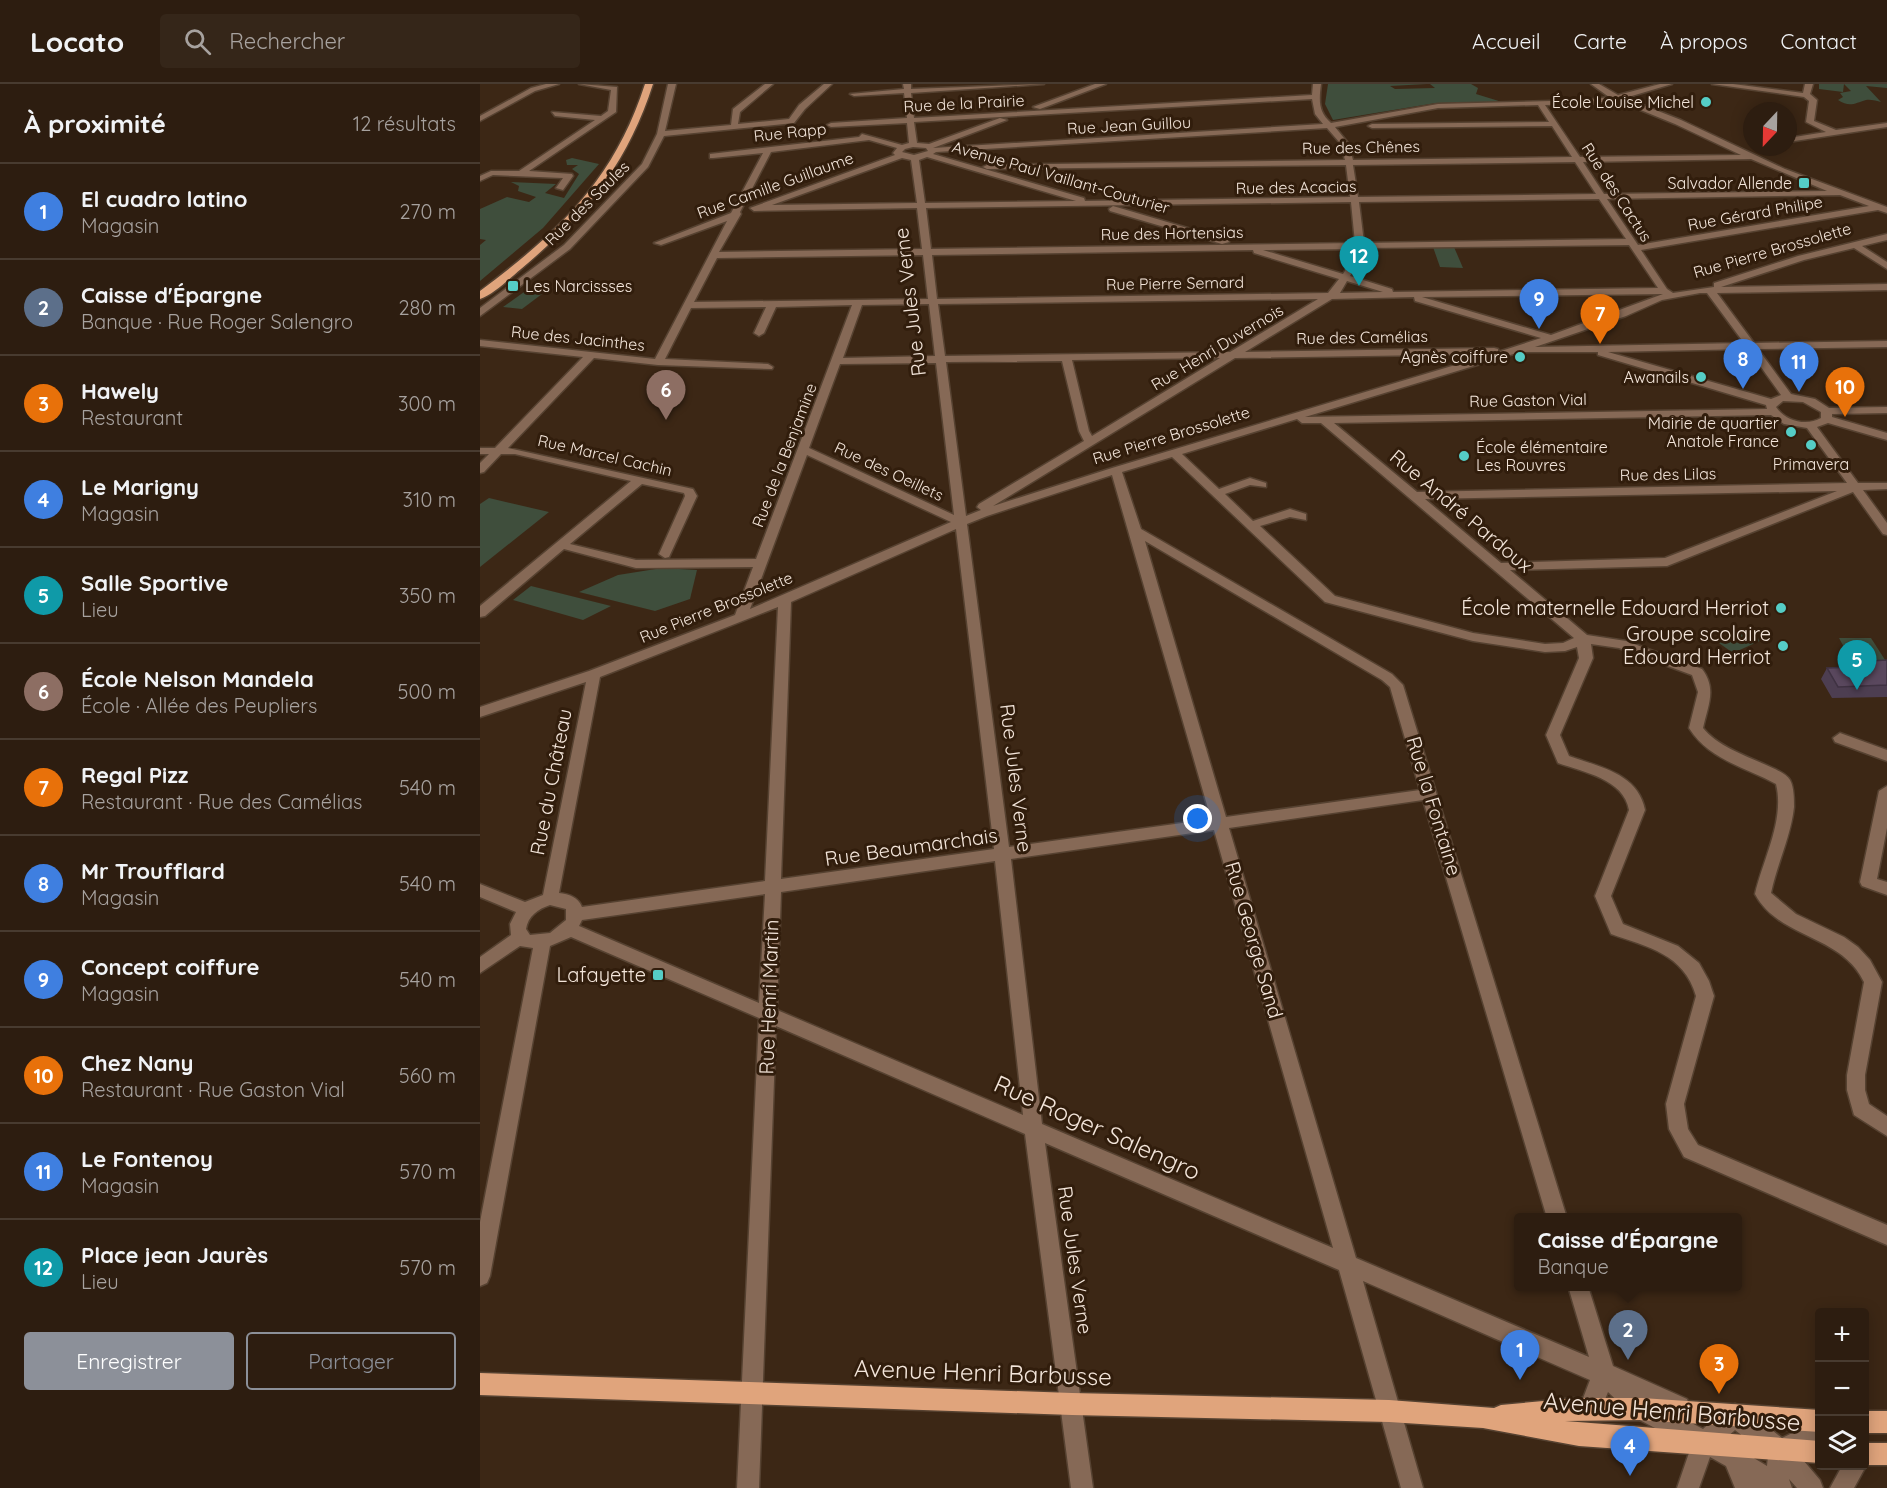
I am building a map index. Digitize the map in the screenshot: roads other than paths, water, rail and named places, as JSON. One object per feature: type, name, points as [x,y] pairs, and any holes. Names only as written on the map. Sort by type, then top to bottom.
[{"type":"main road","points":[[480,288],[538,240],[597,177],[627,128],[639,84]]},
{"type":"main road","points":[[480,296],[548,240],[606,177],[636,127],[649,84]]},
{"type":"main road","name":"Avenue Henri Barbusse","points":[[480,1384],[1072,1404],[1389,1411],[1484,1417],[1579,1435],[1815,1452]]},
{"type":"main road","name":"Avenue Henri Barbusse","points":[[1484,1417],[1590,1409],[1642,1409],[1815,1421]]},
{"type":"main road","points":[[1869,1422],[1887,1422]]},
{"type":"main road","points":[[1869,1454],[1887,1454]]},
{"type":"street","points":[[480,119],[533,89],[555,84]]},
{"type":"street","points":[[521,173],[613,110],[615,88],[583,84]]},
{"type":"street","name":"Rue des Saules","points":[[480,313],[567,247],[601,214],[645,165],[661,134],[672,84]]},
{"type":"street","points":[[734,127],[736,111],[769,84]]},
{"type":"street","points":[[661,134],[791,121],[802,107],[828,84]]},
{"type":"street","points":[[854,94],[907,88],[1040,84]]},
{"type":"street","points":[[870,138],[915,158],[929,150],[1018,114],[1102,84]]},
{"type":"street","points":[[1317,84],[1315,97],[1318,113],[1345,144],[1360,245]]},
{"type":"street","points":[[1595,84],[1616,97],[1735,148],[1782,171],[1882,209]]},
{"type":"street","points":[[1346,123],[1438,106],[1541,104],[1616,97],[1668,84]]},
{"type":"street","points":[[1716,84],[1806,95],[1813,100],[1810,122],[1833,132]]},
{"type":"street","points":[[1806,95],[1809,84]]},
{"type":"street","points":[[907,88],[913,145]]},
{"type":"street","name":"Rue de la Prairie","points":[[870,138],[831,125],[1315,97]]},
{"type":"street","name":"Rue des Cactus","points":[[1541,104],[1667,293]]},
{"type":"street","points":[[480,112],[491,112]]},
{"type":"street","points":[[555,114],[601,118]]},
{"type":"street","points":[[1346,123],[1352,126],[1555,124]]},
{"type":"street","name":"Rue Jean Guillou","points":[[929,150],[1346,123]]},
{"type":"street","points":[[1797,138],[1887,125]]},
{"type":"street","name":"Rue Rapp","points":[[713,156],[870,138]]},
{"type":"street","name":"Rue Camille Guillaume","points":[[658,243],[902,152],[913,145],[929,150]]},
{"type":"street","points":[[1735,148],[1743,147]]},
{"type":"street","name":"Rue des Jacinthes","points":[[480,343],[658,362],[663,348],[768,150]]},
{"type":"street","name":"Avenue Paul Vaillant-Couturier","points":[[929,150],[970,167],[1593,351],[1772,407],[1792,423],[1810,425]]},
{"type":"street","name":"Rue des Chênes","points":[[970,167],[1752,157]]},
{"type":"street","name":"Rue Jules Verne","points":[[915,158],[1003,854],[1035,1130],[1082,1488]]},
{"type":"street","points":[[480,179],[491,173],[569,176],[560,188]]},
{"type":"street","name":"Rue des Acacias","points":[[754,208],[1839,193]]},
{"type":"street","name":"Rue Gérard Philipe","points":[[1634,245],[1882,209]]},
{"type":"street","name":"Rue Pierre Brossolette","points":[[1319,416],[1623,314],[1667,293],[1710,290],[1714,286],[1801,258],[1887,237]]},
{"type":"street","points":[[1854,244],[1887,267]]},
{"type":"street","name":"Rue des Hortensias","points":[[712,255],[1360,245],[1634,245]]},
{"type":"street","name":"Rue Henri Duvernois","points":[[960,522],[1231,354],[1332,295],[1360,253],[1360,245]]},
{"type":"street","points":[[1710,290],[1887,286]]},
{"type":"street","points":[[1710,290],[1788,397]]},
{"type":"street","name":"Rue Pierre Semard","points":[[686,305],[1332,295],[1667,293]]},
{"type":"street","name":"Rue de la Benjamine","points":[[740,618],[858,303]]},
{"type":"street","points":[[759,333],[772,304]]},
{"type":"street","name":"Rue des Camélias","points":[[837,362],[1231,354],[1593,351],[1887,344]]},
{"type":"street","points":[[1455,351],[1482,352],[1489,358]]},
{"type":"street","points":[[480,470],[591,355]]},
{"type":"street","points":[[1066,357],[1084,431],[1090,441]]},
{"type":"street","points":[[658,362],[768,367]]},
{"type":"street","points":[[1772,407],[1788,397],[1806,399],[1827,415],[1887,437]]},
{"type":"street","name":"Rue Gaston Vial","points":[[1284,420],[1319,416],[1772,407]]},
{"type":"street","points":[[1887,410],[1827,415],[1810,425],[1887,531]]},
{"type":"street","name":"Rue André Pardoux","points":[[1319,416],[1583,639]]},
{"type":"street","name":"Rue Pierre Brossolette","points":[[480,712],[594,674],[740,618],[960,522],[1116,470],[1284,420]]},
{"type":"street","name":"Rue des Oeillets","points":[[804,450],[960,522]]},
{"type":"street","name":"Rue Marcel Cachin","points":[[480,451],[515,451],[689,491],[691,496],[664,554]]},
{"type":"street","points":[[1174,453],[1330,600],[1473,637],[1545,648],[1565,647],[1583,639],[1621,644],[1696,672],[1705,681],[1706,692],[1696,728],[1703,740],[1715,749],[1762,768],[1783,781],[1789,802],[1767,871],[1763,894],[1772,908],[1787,919],[1841,942],[1859,955],[1869,968],[1873,982],[1856,1090],[1861,1109],[1887,1126]]},
{"type":"street","name":"Rue George Sand","points":[[1116,470],[1136,531],[1412,1488]]},
{"type":"street","points":[[480,613],[639,480]]},
{"type":"street","points":[[1218,493],[1250,481],[1262,484]]},
{"type":"street","points":[[1497,567],[1667,562],[1829,493],[1855,487],[1887,486]]},
{"type":"street","points":[[1009,491],[1011,498],[1022,500]]},
{"type":"street","name":"Rue des Lilas","points":[[1413,496],[1829,493]]},
{"type":"street","points":[[1252,525],[1290,513],[1302,517]]},
{"type":"street","name":"Rue la Fontaine","points":[[1136,531],[1387,677],[1396,685],[1556,1213]]},
{"type":"street","points":[[561,545],[636,564],[760,563]]},
{"type":"street","name":"Rue Henri Martin","points":[[748,1488],[750,1393],[768,1036],[767,1014],[785,600]]},
{"type":"street","points":[[1583,639],[1586,658],[1553,735],[1563,759],[1619,781],[1628,788],[1638,802],[1638,810],[1603,896],[1617,929],[1672,950],[1687,959],[1702,982],[1705,996],[1675,1104],[1674,1115],[1682,1140],[1691,1151],[1887,1235]]},
{"type":"street","name":"Rue du Château","points":[[550,899],[594,674]]},
{"type":"street","points":[[1840,738],[1887,756]]},
{"type":"street","points":[[1887,791],[1868,882],[1887,889]]},
{"type":"street","name":"Rue Beaumarchais","points":[[573,921],[772,888],[1430,794]]},
{"type":"street","points":[[480,890],[527,910]]},
{"type":"street","points":[[558,898],[572,903],[573,921],[562,935],[542,943],[526,941],[520,937],[517,924],[527,910],[550,899],[558,898]]},
{"type":"street","name":"Rue Roger Salengro","points":[[573,921],[767,1014],[1348,1266],[1605,1373],[1690,1412]]},
{"type":"street","points":[[480,966],[520,937]]},
{"type":"street","points":[[480,1276],[542,943]]},
{"type":"street","points":[[1579,1291],[1605,1373],[1590,1409]]},
{"type":"street","name":"Rue Roger Salengro","points":[[1605,1373],[1642,1409],[1703,1444],[1734,1458],[1779,1486]]},
{"type":"street","points":[[1688,1488],[1703,1444],[1735,1415],[1780,1451],[1812,1488]]},
{"type":"street","points":[[1869,1427],[1887,1422]]},
{"type":"street","points":[[1780,1451],[1815,1435]]},
{"type":"street","points":[[1779,1486],[1780,1451]]},
{"type":"street","points":[[1734,1458],[1747,1488]]},
{"type":"street","points":[[1841,1488],[1852,1470]]},
{"type":"place","name":"École Louise Michel","points":[[1706,102]]},
{"type":"place","name":"Salvador Allende","points":[[1804,183]]},
{"type":"place","name":"Les Narcissses","points":[[513,286]]},
{"type":"place","name":"Place jean Jaurès","points":[[1359,286]]},
{"type":"place","name":"Concept coiffure","points":[[1539,329]]},
{"type":"place","name":"Regal Pizz","points":[[1600,344]]},
{"type":"place","name":"Agnès coiffure","points":[[1520,357]]},
{"type":"place","name":"Awanails","points":[[1701,377]]},
{"type":"place","name":"Mr Troufflard","points":[[1743,389]]},
{"type":"place","name":"Le Fontenoy","points":[[1799,392]]},
{"type":"place","name":"Chez Nany","points":[[1845,417]]},
{"type":"place","name":"École Nelson Mandela","points":[[666,420]]},
{"type":"place","name":"Mairie de quartier Anatole France","points":[[1791,432]]},
{"type":"place","name":"Primavera","points":[[1811,445]]},
{"type":"place","name":"École élémentaire Les Rouvres","points":[[1464,456]]},
{"type":"place","name":"École maternelle Edouard Herriot","points":[[1781,608]]},
{"type":"place","name":"Groupe scolaire Edouard Herriot","points":[[1783,646]]},
{"type":"place","name":"Salle Sportive","points":[[1857,690]]},
{"type":"place","name":"Lafayette","points":[[658,975]]},
{"type":"place","name":"Caisse d'Épargne","points":[[1628,1360]]},
{"type":"place","name":"El cuadro latino","points":[[1520,1380]]},
{"type":"place","name":"Hawely","points":[[1719,1394]]},
{"type":"place","name":"Le Marigny","points":[[1630,1476]]}]
